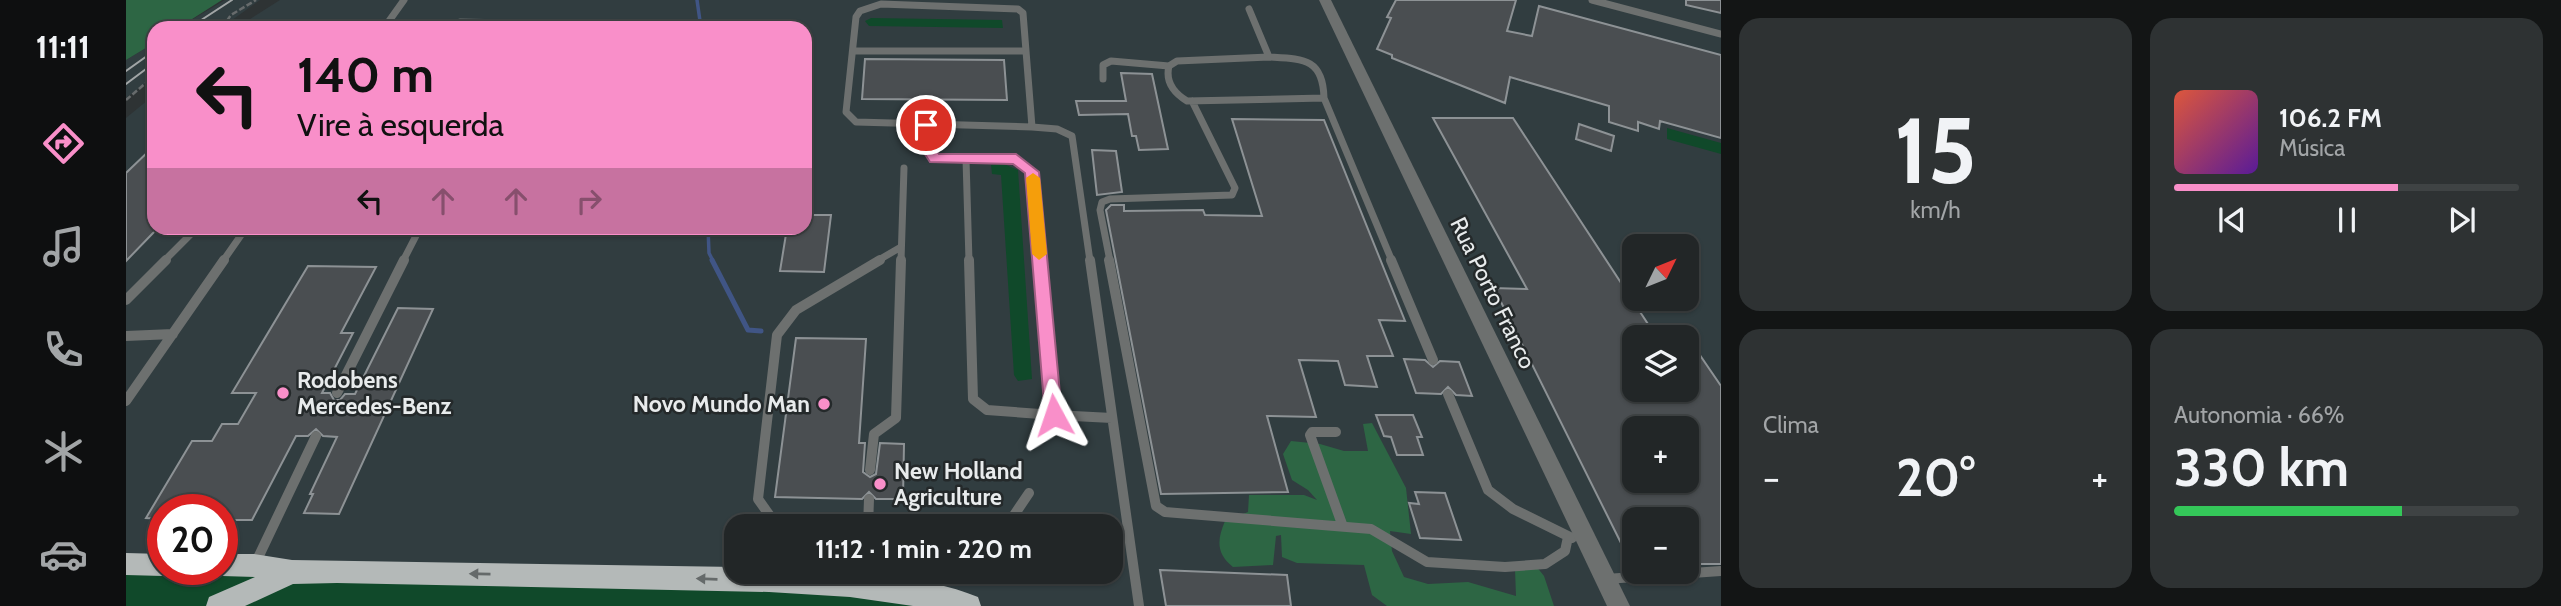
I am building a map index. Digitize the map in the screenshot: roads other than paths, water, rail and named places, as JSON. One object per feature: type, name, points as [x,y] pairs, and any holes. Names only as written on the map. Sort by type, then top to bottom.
[{"type":"highway","points":[[126,564],[147,565]]},
{"type":"highway","points":[[238,565],[292,572],[724,578]]},
{"type":"highway","points":[[218,606],[292,572]]},
{"type":"highway","points":[[884,584],[969,606]]},
{"type":"street","name":"Rua Porto Franco","points":[[1325,0],[1619,606]]},
{"type":"lane","points":[[389,21],[404,0]]},
{"type":"lane","points":[[1592,0],[1721,34]]},
{"type":"lane","points":[[1032,127],[1023,13],[1012,6],[881,4],[860,11],[856,17],[846,112],[848,116],[867,124],[1032,127],[1066,132],[1072,136],[1076,149],[1139,606]]},
{"type":"lane","points":[[1249,9],[1269,57]]},
{"type":"lane","points":[[853,51],[1025,51]]},
{"type":"lane","points":[[1103,79],[1103,65],[1111,61],[1169,66],[1194,59],[1269,57],[1304,60],[1312,64],[1325,80],[1324,98],[1433,360]]},
{"type":"lane","points":[[1169,66],[1167,75],[1175,94],[1182,100],[1324,98]]},
{"type":"lane","points":[[1192,101],[1228,170],[1235,188],[1232,195],[1110,199],[1102,202],[1100,210],[1156,506],[1165,512],[1371,528],[1427,562],[1505,567],[1545,564],[1565,551],[1568,537]]},
{"type":"lane","points":[[926,125],[925,145],[930,156],[1016,159],[1032,172],[1054,415]]},
{"type":"lane","points":[[966,159],[973,399],[987,410],[1112,418]]},
{"type":"lane","points":[[870,470],[874,434],[896,418],[904,168]]},
{"type":"lane","points":[[126,300],[190,235]]},
{"type":"lane","points":[[126,401],[241,235]]},
{"type":"lane","points":[[338,393],[417,235]]},
{"type":"lane","points":[[767,514],[758,499],[777,335],[796,310],[901,247]]},
{"type":"lane","points":[[126,336],[173,334]]},
{"type":"lane","points":[[1448,394],[1488,490],[1513,509],[1568,537],[1588,541]]},
{"type":"lane","points":[[1336,432],[1312,432],[1310,435],[1342,524]]},
{"type":"lane","points":[[254,565],[316,436]]},
{"type":"lane","points":[[1017,514],[1029,493]]},
{"type":"lane","points":[[868,514],[869,499]]},
{"type":"lane","points":[[1606,579],[1721,572]]},
{"type":"waterway","points":[[697,0],[700,21]]},
{"type":"waterway","points":[[708,235],[709,253],[713,261]]},
{"type":"waterway","points":[[712,260],[748,330],[761,331]]},
{"type":"tram line","points":[[200,21],[232,0]]},
{"type":"tram line","points":[[126,71],[147,56]]},
{"type":"tram line","points":[[126,84],[147,68]]},
{"type":"place","name":"Rodobens Mercedes-Benz","points":[[283,393]]},
{"type":"place","name":"Novo Mundo Man","points":[[824,404]]},
{"type":"place","name":"New Holland Agriculture","points":[[880,484]]}]
